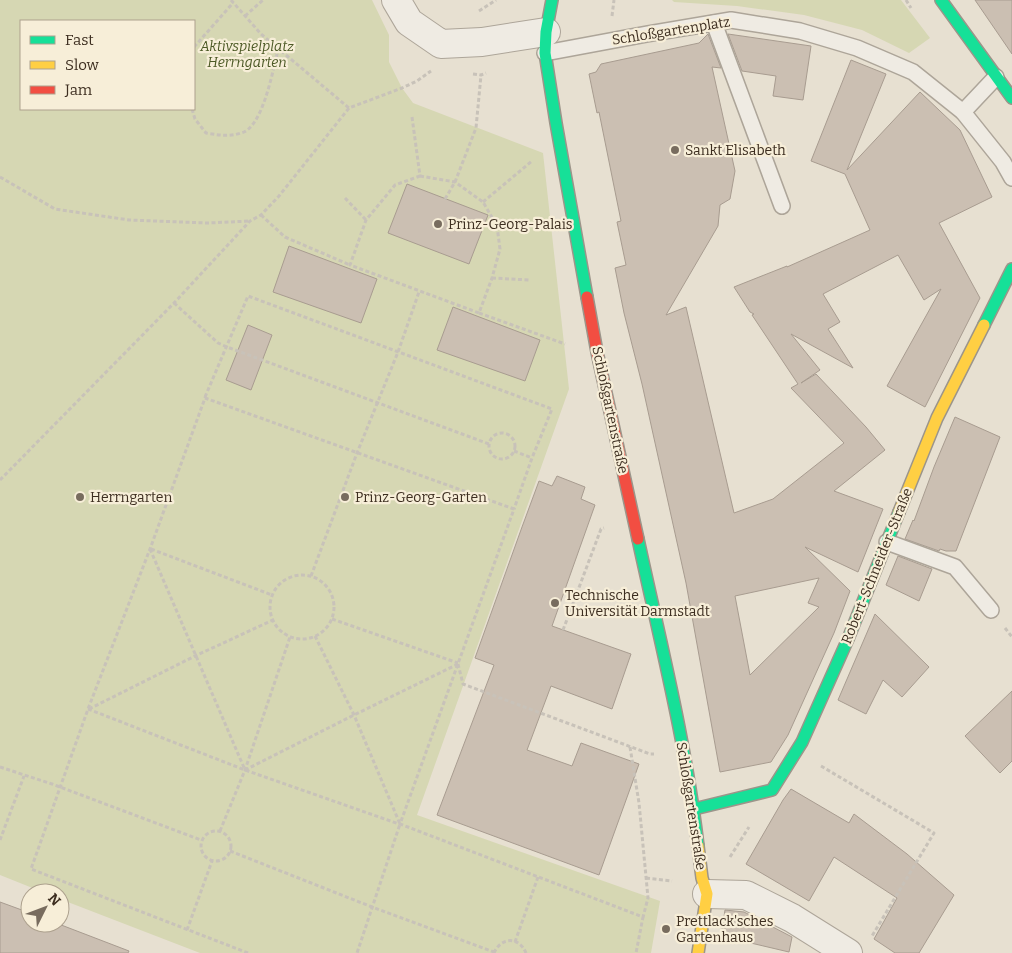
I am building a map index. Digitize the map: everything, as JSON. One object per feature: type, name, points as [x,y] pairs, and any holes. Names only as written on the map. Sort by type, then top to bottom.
[{"type":"street","points":[[396,0],[409,22],[441,44],[545,42],[552,0]]},
{"type":"street","points":[[941,0],[1012,98]]},
{"type":"street","name":"Schloßgartenstraße","points":[[545,42],[556,123],[597,352],[684,751],[694,809],[702,878],[707,894],[698,953]]},
{"type":"street","name":"Robert-Schneider-Straße","points":[[772,790],[802,742],[844,647],[937,418],[1012,269]]},
{"type":"street","points":[[694,809],[772,790]]},
{"type":"street","points":[[707,894],[746,895],[792,918],[848,953]]},
{"type":"lane","name":"Schloßgartenplatz","points":[[545,42],[647,34],[732,20],[800,31],[857,48],[913,72],[963,112],[1003,162],[1012,178]]},
{"type":"lane","points":[[714,23],[782,206]]},
{"type":"lane","points":[[963,112],[996,77]]},
{"type":"lane","points":[[887,542],[955,567],[991,610]]},
{"type":"path","points":[[245,16],[263,0]]},
{"type":"path","points":[[195,46],[232,1],[278,50],[349,108]]},
{"type":"path","points":[[0,480],[174,303],[250,221],[261,215],[279,196],[349,108],[416,81],[432,70],[441,58],[446,44]]},
{"type":"path","points":[[192,110],[195,118],[206,133],[224,136],[243,133],[256,121],[263,106],[278,50]]},
{"type":"path","points":[[444,198],[455,182],[476,128],[481,75]]},
{"type":"path","points":[[412,117],[420,176]]},
{"type":"path","points":[[483,202],[533,160]]},
{"type":"path","points":[[350,266],[366,220],[395,185],[420,176],[455,182],[483,202],[497,226],[500,249],[492,278],[478,314]]},
{"type":"path","points":[[0,177],[55,209],[129,220],[208,223],[250,221]]},
{"type":"path","points":[[345,198],[366,220]]},
{"type":"path","points":[[261,215],[285,237],[350,266],[563,344],[597,352]]},
{"type":"path","points":[[492,278],[529,280]]},
{"type":"path","points":[[311,576],[357,453],[398,352],[419,292]]},
{"type":"path","points":[[248,953],[31,869],[88,709],[205,398],[248,296],[552,409],[532,458],[400,824],[356,953]]},
{"type":"path","points":[[174,303],[218,343],[489,444]]},
{"type":"path","points":[[205,398],[514,509]]},
{"type":"path","points":[[503,433],[510,436],[514,442],[514,451],[508,457],[501,459],[492,455],[489,444],[495,434],[503,433]]},
{"type":"path","points":[[514,451],[532,458]]},
{"type":"path","points":[[563,630],[601,529],[634,520]]},
{"type":"path","points":[[150,548],[272,595]]},
{"type":"path","points":[[150,548],[244,770]]},
{"type":"path","points":[[301,574],[311,576],[321,580],[333,598],[332,619],[328,626],[315,636],[298,639],[277,627],[270,613],[272,595],[282,581],[291,576],[301,574]]},
{"type":"path","points":[[332,619],[458,664]]},
{"type":"path","points":[[88,709],[273,620]]},
{"type":"path","points":[[220,831],[244,770],[290,636]]},
{"type":"path","points":[[315,636],[354,714],[400,824]]},
{"type":"path","points":[[244,770],[458,664]]},
{"type":"path","points":[[458,664],[463,684],[650,754],[684,751]]},
{"type":"path","points":[[88,709],[244,770],[400,824],[643,917]]},
{"type":"path","points":[[630,746],[639,803],[648,898],[636,953]]},
{"type":"path","points":[[797,751],[934,833],[872,936]]},
{"type":"path","points":[[0,767],[201,840]]},
{"type":"path","points":[[0,840],[24,776]]},
{"type":"path","points":[[707,894],[772,790]]},
{"type":"path","points":[[211,831],[220,831],[228,837],[231,846],[230,851],[224,859],[212,861],[203,855],[200,845],[201,840],[203,836],[211,831]]},
{"type":"path","points":[[230,851],[372,907],[494,952],[496,947],[505,941],[520,944],[526,953]]},
{"type":"path","points":[[187,930],[212,861]]},
{"type":"path","points":[[515,942],[538,877]]},
{"type":"green space","name":"Prinz-Georg-Garten","points":[[0,0],[372,0],[389,35],[389,62],[402,88],[413,103],[543,153],[569,389],[417,815],[660,901],[651,953],[200,953],[70,903],[70,883],[20,883],[0,875]]},
{"type":"green space","points":[[672,0],[901,0],[930,38],[909,53],[862,30],[804,15],[737,6],[674,2]]},
{"type":"building","points":[[975,0],[1012,0],[1012,54]]},
{"type":"building","points":[[708,34],[721,68],[712,67],[735,171],[730,199],[720,205],[718,226],[666,315],[686,307],[734,513],[773,499],[844,443],[791,388],[798,384],[752,315],[754,314],[750,312],[734,287],[787,267],[870,230],[845,174],[811,161],[851,60],[886,74],[847,170],[920,92],[960,130],[992,197],[939,223],[980,298],[925,407],[887,386],[941,289],[924,300],[898,255],[823,294],[840,322],[828,329],[853,368],[791,334],[820,370],[801,383],[816,374],[885,450],[834,491],[883,509],[858,572],[805,547],[850,591],[834,633],[788,735],[771,762],[720,772],[686,583],[615,268],[626,265],[617,222],[621,221],[599,112],[597,113],[589,74],[596,72],[601,64],[699,43]],"holes":[[[819,578],[808,603],[819,607],[750,675],[735,596]]]},
{"type":"building","points":[[728,34],[811,46],[803,100],[773,96],[776,76],[742,71]]},
{"type":"building","name":"Prinz-Georg-Palais","points":[[407,184],[488,215],[469,264],[388,233]]},
{"type":"building","points":[[289,246],[377,279],[361,323],[273,292]]},
{"type":"building","points":[[453,307],[540,340],[525,381],[437,350]]},
{"type":"building","points":[[248,325],[272,335],[251,390],[226,380]]},
{"type":"building","points":[[955,417],[1000,437],[956,551],[940,549],[939,551],[905,539],[914,521]]},
{"type":"building","points":[[557,476],[585,487],[581,499],[595,505],[552,626],[631,654],[612,709],[551,686],[527,750],[572,766],[581,743],[639,764],[599,875],[437,815],[494,665],[475,658],[539,481],[552,486]]},
{"type":"building","points":[[898,556],[932,569],[919,601],[886,585]]},
{"type":"building","points":[[875,614],[929,667],[902,697],[883,680],[866,714],[838,700]]},
{"type":"building","points":[[1012,691],[1012,761],[1000,773],[965,736]]},
{"type":"building","points":[[791,789],[849,823],[854,814],[907,854],[954,895],[919,953],[895,953],[874,939],[897,898],[834,857],[809,901],[746,864]]},
{"type":"building","points":[[0,902],[20,909],[20,933],[70,933],[70,928],[129,951],[128,953],[0,953]]},
{"type":"building","points":[[725,910],[744,912],[792,937],[789,952],[721,936]]},
{"type":"traffic: fast","points":[[552,0],[546,32],[545,53],[587,297]]},
{"type":"traffic: fast","points":[[941,0],[1012,98]]},
{"type":"traffic: fast","points":[[984,325],[1012,269]]},
{"type":"traffic: fast","points":[[694,809],[772,790],[802,742],[848,639],[899,512]]},
{"type":"traffic: fast","points":[[638,539],[680,730],[698,846]]},
{"type":"traffic: slow","points":[[899,512],[937,418],[984,325]]},
{"type":"traffic: slow","points":[[698,846],[702,878],[707,894],[698,953]]},
{"type":"traffic: jam","points":[[587,297],[597,352],[638,539]]},
{"type":"place","name":"Sankt Elisabeth","points":[[675,150]]},
{"type":"place","name":"Prinz-Georg-Palais","points":[[438,224]]},
{"type":"place","name":"Herrngarten","points":[[80,497]]},
{"type":"place","name":"Prinz-Georg-Garten","points":[[345,497]]},
{"type":"place","name":"Technische Universität Darmstadt","points":[[555,603]]},
{"type":"place","name":"Prettlack'sches Gartenhaus","points":[[666,929]]},
{"type":"park label","name":"Aktivspielplatz Herrngarten","points":[[247,54]]}]
